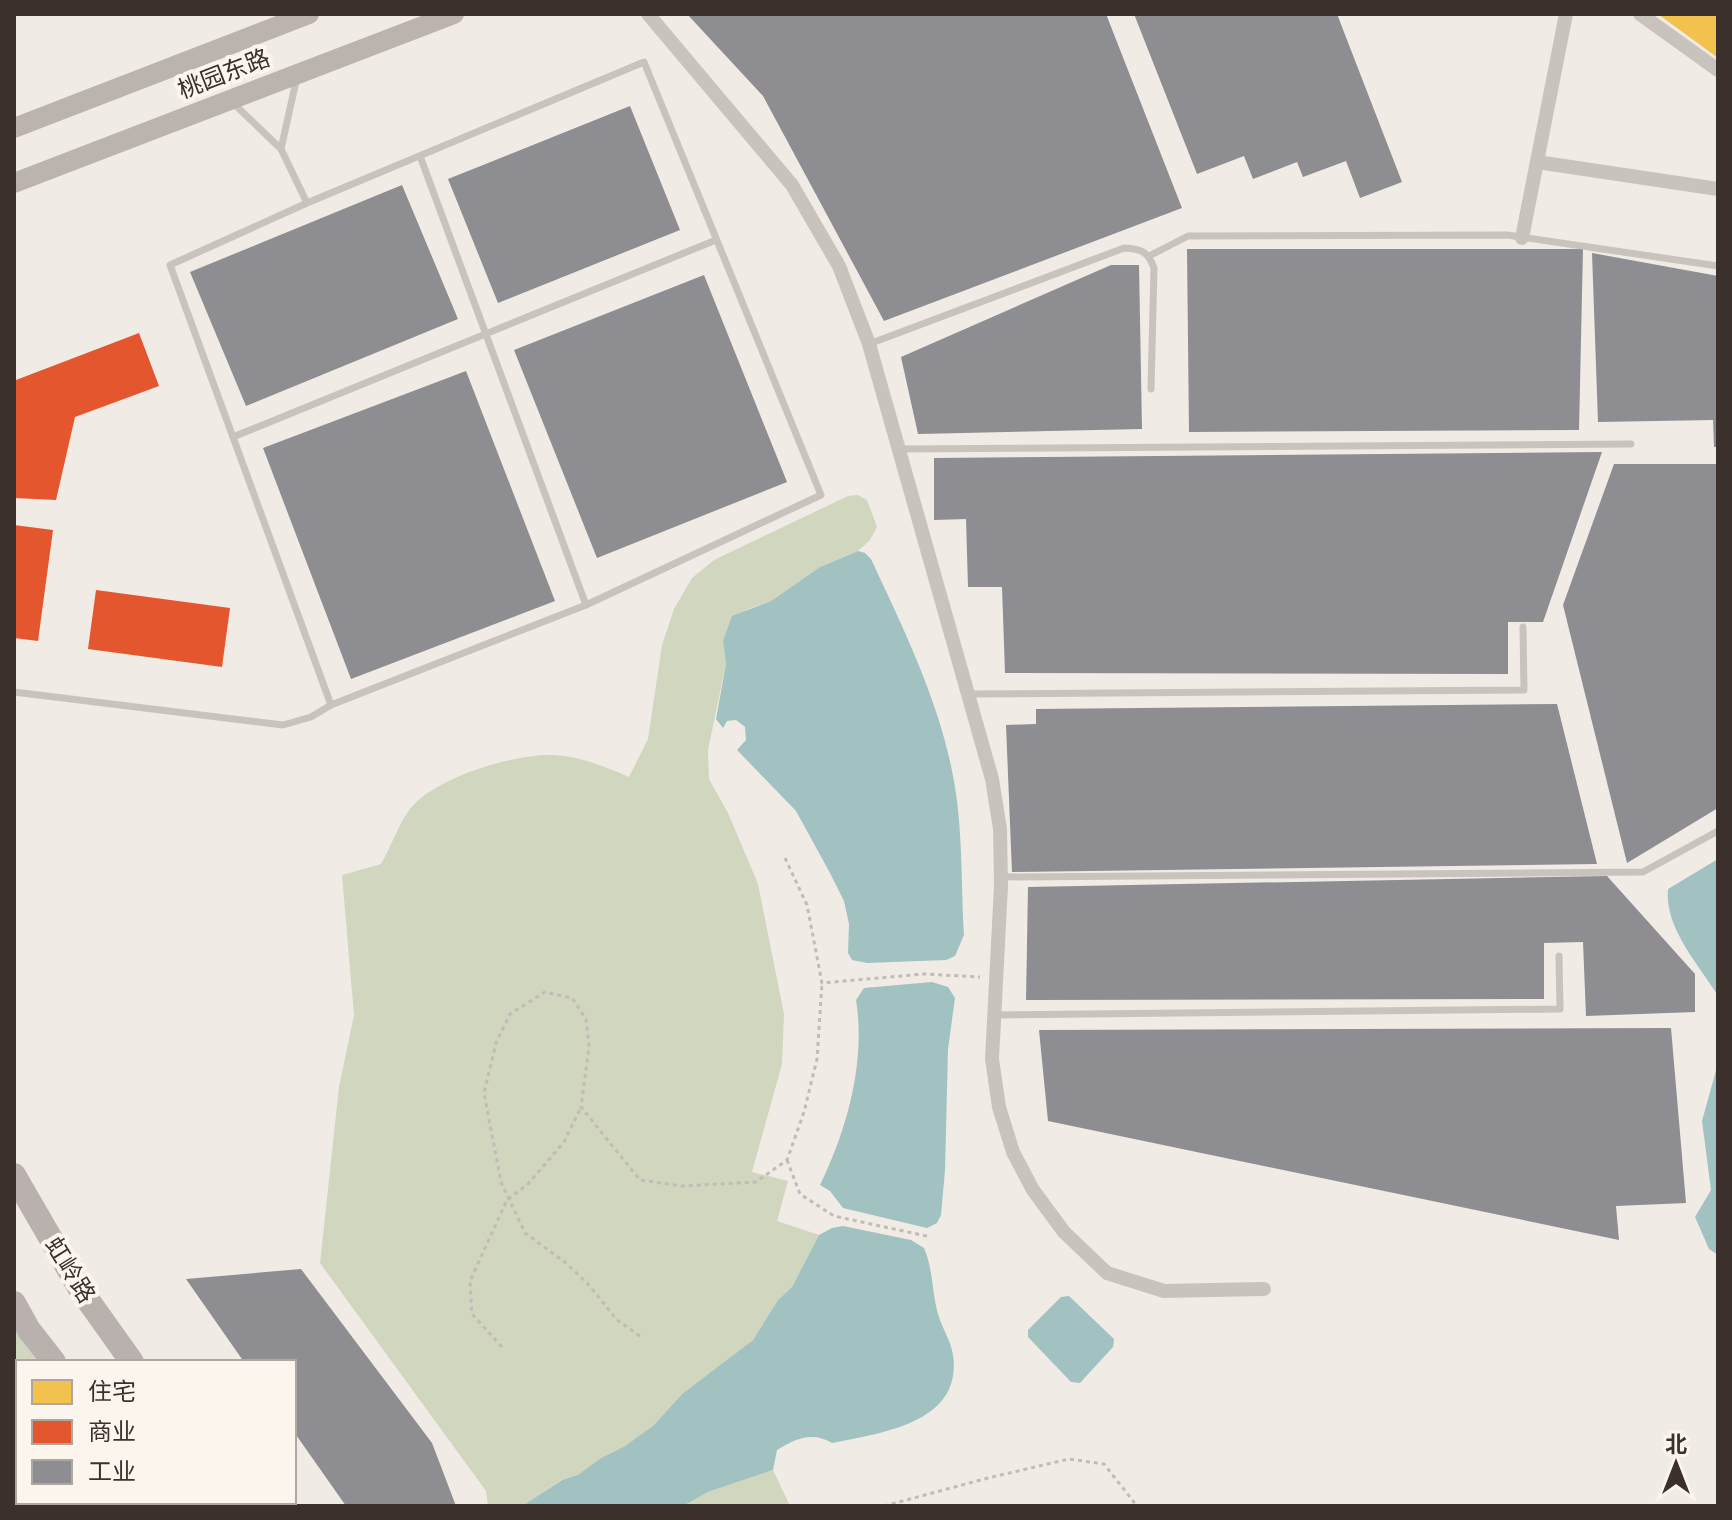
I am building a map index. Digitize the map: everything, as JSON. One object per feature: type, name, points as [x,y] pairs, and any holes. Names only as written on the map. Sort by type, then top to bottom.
[{"type":"main road","name":"桃园东路","points":[[14,128],[309,14]]},
{"type":"main road","name":"桃园东路","points":[[14,183],[454,14]]},
{"type":"main road","name":"虹岭路","points":[[14,1175],[80,1289],[131,1360]]},
{"type":"main road","points":[[14,1303],[29,1330],[52,1360]]},
{"type":"street","points":[[648,14],[792,185],[839,266],[869,344],[992,779],[1000,829],[992,1059],[999,1107],[1013,1152],[1033,1190],[1064,1232],[1107,1273],[1164,1291],[1264,1289]]},
{"type":"street","points":[[1522,238],[1566,14]]},
{"type":"street","points":[[1640,14],[1718,70]]},
{"type":"street","points":[[1537,162],[1718,189]]},
{"type":"lane","points":[[14,692],[283,725],[311,717],[331,705],[586,605],[821,495],[644,62],[307,203],[170,265],[331,705]]},
{"type":"lane","points":[[281,149],[298,74]]},
{"type":"lane","points":[[230,100],[281,149],[307,203]]},
{"type":"lane","points":[[420,156],[586,605]]},
{"type":"lane","points":[[1149,256],[1188,236],[1507,235],[1718,266]]},
{"type":"lane","points":[[233,437],[716,240]]},
{"type":"lane","points":[[869,344],[1124,248],[1140,249],[1149,256],[1154,268],[1151,389]]},
{"type":"lane","points":[[899,449],[1631,444]]},
{"type":"lane","points":[[967,694],[1524,690],[1523,627]]},
{"type":"lane","points":[[1000,877],[1643,872],[1718,831]]},
{"type":"lane","points":[[995,1015],[1560,1009],[1559,956]]},
{"type":"path","points":[[581,1107],[640,1180],[682,1186],[756,1182],[787,1160],[804,1112],[817,1059],[822,983],[807,905],[785,858]]},
{"type":"path","points":[[822,983],[924,974],[996,978]]},
{"type":"path","points":[[502,1347],[472,1314],[470,1281],[507,1200],[528,1184],[564,1142],[581,1107],[589,1047],[586,1019],[572,998],[545,992],[510,1014],[496,1043],[484,1093],[501,1182],[507,1200],[525,1233],[566,1263],[617,1320],[640,1336]]},
{"type":"path","points":[[787,1160],[800,1194],[834,1216],[931,1237]]},
{"type":"path","points":[[884,1506],[1069,1459],[1104,1464],[1137,1506]]},
{"type":"green space","points":[[858,495],[867,500],[877,527],[870,540],[858,551],[820,567],[771,601],[746,610],[723,641],[726,664],[708,750],[709,779],[728,813],[758,884],[784,1014],[782,1064],[752,1172],[788,1181],[777,1221],[819,1235],[792,1287],[778,1300],[753,1340],[682,1394],[654,1425],[578,1476],[561,1480],[522,1506],[488,1506],[486,1491],[320,1263],[339,1087],[354,1015],[342,875],[381,864],[402,821],[421,798],[437,787],[475,770],[496,763],[552,755],[601,765],[629,777],[648,739],[662,645],[674,609],[692,578],[714,560],[848,496]]},
{"type":"green space","points":[[14,1328],[37,1360],[16,1360],[16,1422]]},
{"type":"green space","points":[[773,1470],[790,1506],[683,1506],[708,1492]]},
{"type":"water","points":[[858,551],[871,559],[895,611],[919,665],[947,748],[960,835],[964,935],[955,956],[946,960],[867,963],[852,960],[848,953],[849,924],[844,901],[796,811],[737,750],[746,740],[745,727],[736,720],[727,721],[723,728],[716,719],[726,664],[723,641],[732,616],[771,601],[820,567]]},
{"type":"water","points":[[1718,859],[1718,996],[1677,931],[1668,903],[1668,889]]},
{"type":"water","points":[[932,982],[948,987],[955,998],[948,1049],[941,1215],[937,1223],[927,1228],[843,1208],[830,1191],[820,1185],[838,1142],[852,1095],[858,1047],[856,1000],[864,988]]},
{"type":"water","points":[[1718,1063],[1718,1255],[1709,1249],[1695,1217],[1711,1190],[1702,1121]]},
{"type":"water","points":[[843,1226],[911,1240],[924,1248],[938,1314],[953,1355],[953,1378],[945,1396],[932,1411],[894,1429],[872,1435],[832,1443],[818,1437],[797,1440],[777,1450],[773,1470],[708,1492],[683,1506],[522,1506],[625,1446],[654,1425],[682,1394],[753,1340],[778,1300],[792,1287],[819,1235]]},
{"type":"water","points":[[1069,1296],[1114,1339],[1113,1347],[1080,1383],[1071,1382],[1028,1337],[1028,1330],[1061,1297]]},
{"type":"building: 住宅","points":[[1658,14],[1718,14],[1718,58]]},
{"type":"building: 商业","points":[[139,333],[159,386],[75,417],[56,500],[14,498],[16,380]]},
{"type":"building: 商业","points":[[14,525],[53,530],[38,641],[14,638]]},
{"type":"building: 商业","points":[[96,590],[230,608],[222,667],[88,649]]},
{"type":"building: 工业","points":[[687,14],[1106,14],[1182,208],[884,321],[763,96]]},
{"type":"building: 工业","points":[[1134,14],[1337,14],[1402,182],[1360,198],[1346,161],[1303,177],[1297,162],[1253,179],[1244,156],[1197,174]]},
{"type":"building: 工业","points":[[630,106],[680,230],[498,303],[448,179]]},
{"type":"building: 工业","points":[[402,185],[458,319],[246,406],[190,272]]},
{"type":"building: 工业","points":[[1187,249],[1583,249],[1579,430],[1189,432]]},
{"type":"building: 工业","points":[[1592,253],[1718,276],[1718,447],[1714,447],[1713,420],[1598,422]]},
{"type":"building: 工业","points":[[1111,265],[1139,265],[1142,429],[918,434],[901,357]]},
{"type":"building: 工业","points":[[704,275],[787,482],[597,558],[514,350]]},
{"type":"building: 工业","points":[[466,371],[555,601],[351,679],[263,448]]},
{"type":"building: 工业","points":[[1602,452],[1543,622],[1508,622],[1508,674],[1005,673],[1002,587],[968,587],[966,519],[934,520],[934,458]]},
{"type":"building: 工业","points":[[1614,464],[1718,464],[1718,808],[1627,863],[1563,605]]},
{"type":"building: 工业","points":[[1557,704],[1597,864],[1012,872],[1006,725],[1036,724],[1036,709]]},
{"type":"building: 工业","points":[[1607,876],[1695,974],[1695,1012],[1586,1016],[1583,942],[1544,943],[1544,999],[1026,1000],[1028,887]]},
{"type":"building: 工业","points":[[1671,1028],[1686,1203],[1616,1206],[1619,1240],[1048,1121],[1039,1030]]},
{"type":"building: 工业","points":[[301,1269],[432,1443],[456,1506],[346,1506],[296,1435],[296,1360],[243,1360],[186,1279]]}]
